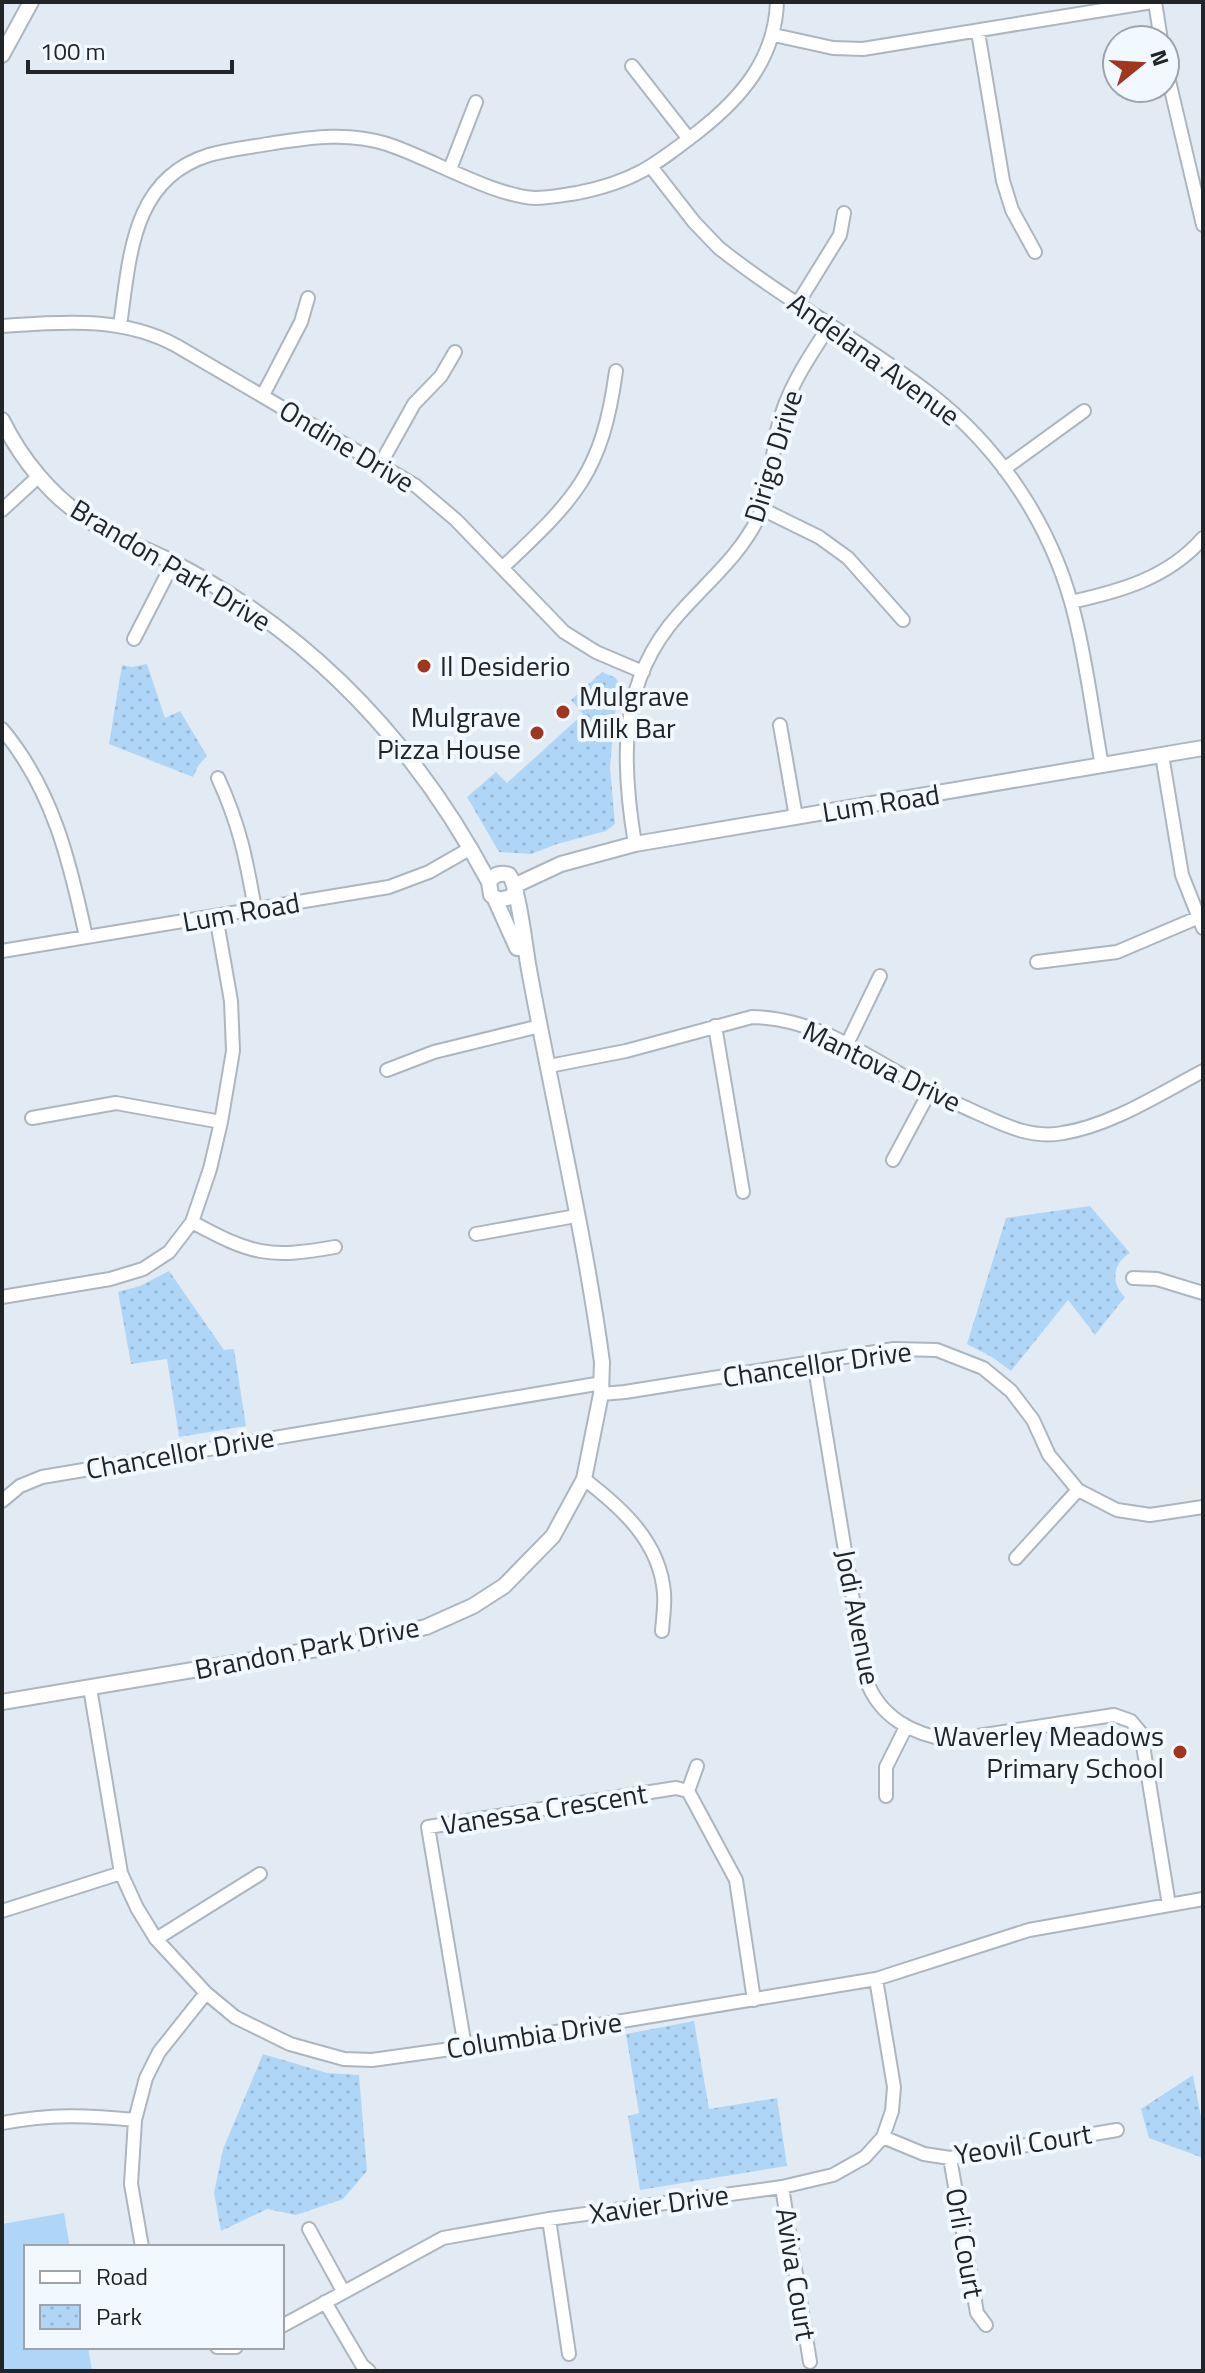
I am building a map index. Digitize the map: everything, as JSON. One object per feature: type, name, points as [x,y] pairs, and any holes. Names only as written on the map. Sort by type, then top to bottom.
[{"type":"street","points":[[2,55],[31,2]]},
{"type":"street","points":[[120,325],[135,232],[142,214],[157,188],[184,165],[229,150],[334,135],[378,141],[515,196],[547,198],[611,186],[652,168],[724,111],[745,88],[774,35],[777,2]]},
{"type":"street","points":[[774,35],[827,48],[852,50],[1153,2],[1158,24]]},
{"type":"street","points":[[978,32],[1003,181],[1018,224],[1035,252]]},
{"type":"street","points":[[632,66],[689,139]]},
{"type":"street","points":[[450,169],[476,102]]},
{"type":"street","points":[[1174,104],[1203,225]]},
{"type":"street","name":"Andelana Avenue","points":[[652,168],[694,222],[719,248],[939,401],[985,444],[1004,469],[1042,530],[1071,602],[1102,766]]},
{"type":"street","points":[[798,303],[840,235],[844,213]]},
{"type":"street","points":[[263,395],[301,322],[308,298]]},
{"type":"street","name":"Ondine Drive","points":[[2,326],[85,322],[120,325],[165,339],[381,463],[445,509],[573,640],[643,672]]},
{"type":"street","name":"Dirigo Drive","points":[[635,844],[625,761],[630,715],[643,672],[659,639],[683,609],[730,562],[762,509],[787,397],[830,325]]},
{"type":"street","points":[[381,463],[414,404],[447,369],[455,352]]},
{"type":"street","points":[[502,568],[562,511],[587,476],[605,433],[616,371]]},
{"type":"street","points":[[1004,469],[1084,411]]},
{"type":"street","name":"Brandon Park Drive","points":[[2,420],[39,476],[85,518],[109,533],[173,563],[262,616],[351,689],[427,778],[471,848],[505,881],[549,1066],[598,1338],[602,1388],[584,1479],[553,1536],[504,1586],[473,1606],[426,1627],[365,1641],[2,1702]]},
{"type":"street","points":[[2,510],[39,476]]},
{"type":"street","points":[[762,509],[819,537],[848,558],[903,620]]},
{"type":"street","points":[[1071,602],[1110,593],[1157,575],[1182,559],[1203,538]]},
{"type":"street","points":[[134,639],[173,563]]},
{"type":"street","points":[[780,725],[796,817]]},
{"type":"street","points":[[2,729],[27,763],[56,821],[69,856],[86,937]]},
{"type":"street","name":"Lum Road","points":[[505,881],[635,844],[1203,748]]},
{"type":"street","points":[[1037,962],[1117,952],[1200,923],[1182,875],[1162,755]]},
{"type":"street","points":[[218,778],[235,814],[244,844],[255,909]]},
{"type":"street","name":"Lum Road","points":[[2,951],[402,883],[429,872],[471,848]]},
{"type":"street","points":[[495,899],[508,900],[505,881]]},
{"type":"street","name":"Brandon Park Drive","points":[[505,881],[489,891],[513,934],[533,994]]},
{"type":"street","points":[[2,1297],[129,1274],[169,1252],[192,1222],[210,1169],[232,1068],[233,1026],[216,916]]},
{"type":"street","points":[[848,1042],[880,976]]},
{"type":"street","name":"Mantova Drive","points":[[549,1066],[626,1051],[752,1017],[771,1017],[808,1026],[848,1042],[930,1091],[1008,1127],[1035,1134],[1061,1134],[1102,1122],[1203,1071]]},
{"type":"street","points":[[387,1070],[434,1052],[540,1026]]},
{"type":"street","points":[[715,1026],[743,1192]]},
{"type":"street","points":[[893,1160],[930,1091]]},
{"type":"street","points":[[32,1118],[116,1103],[221,1122]]},
{"type":"street","points":[[476,1234],[576,1216]]},
{"type":"street","points":[[192,1222],[239,1247],[270,1255],[299,1254],[335,1247]]},
{"type":"street","points":[[1133,1278],[1157,1279],[1203,1293]]},
{"type":"street","name":"Chancellor Drive","points":[[2,1501],[20,1486],[42,1477],[602,1388],[625,1392],[909,1349],[937,1350],[983,1368],[1011,1391],[1033,1420],[1049,1455],[1078,1490],[1117,1510],[1150,1515],[1203,1507]]},
{"type":"street","name":"Jodi Avenue","points":[[814,1362],[866,1679],[872,1695],[885,1712],[906,1727],[931,1738],[951,1740],[1114,1715],[1131,1721],[1141,1733],[1169,1905]]},
{"type":"street","points":[[584,1479],[627,1514],[650,1545],[664,1592],[662,1631]]},
{"type":"street","points":[[1016,1558],[1078,1490]]},
{"type":"street","name":"Columbia Drive","points":[[90,1688],[121,1873],[156,1939],[206,1993],[235,2017],[290,2044],[344,2059],[372,2060],[465,2047],[876,1979],[1029,1930],[1203,1899]]},
{"type":"street","points":[[886,1796],[886,1767],[906,1727]]},
{"type":"street","name":"Vanessa Crescent","points":[[688,1791],[697,1766]]},
{"type":"street","name":"Vanessa Crescent","points":[[465,2047],[428,1827],[676,1788],[688,1791],[736,1880],[754,2000]]},
{"type":"street","points":[[2,1911],[121,1873]]},
{"type":"street","points":[[156,1939],[260,1874]]},
{"type":"street","points":[[876,1979],[894,2087],[892,2111],[883,2137]]},
{"type":"street","points":[[142,2245],[131,2184],[135,2120],[146,2078],[159,2052],[206,1993]]},
{"type":"street","points":[[2,2123],[43,2115],[135,2120]]},
{"type":"street","name":"Yeovil Court","points":[[883,2137],[924,2154],[950,2158],[1117,2130]]},
{"type":"street","name":"Xavier Drive","points":[[284,2325],[443,2238],[549,2219],[782,2187],[833,2175],[865,2157],[883,2137]]},
{"type":"street","name":"Orli Court","points":[[950,2158],[977,2313],[986,2325]]},
{"type":"street","name":"Aviva Court","points":[[782,2187],[810,2362]]},
{"type":"street","points":[[549,2219],[569,2354]]},
{"type":"street","points":[[309,2229],[343,2291]]},
{"type":"street","points":[[325,2302],[362,2365],[369,2371]]},
{"type":"green space","points":[[147,664],[165,718],[180,711],[207,756],[193,777],[109,744],[122,665]]},
{"type":"green space","points":[[602,672],[616,678],[621,688],[614,718],[610,768],[615,824],[606,831],[531,854],[499,852],[467,797],[496,772],[507,783],[583,714],[571,700]]},
{"type":"green space","points":[[1090,1206],[1130,1253],[1120,1262],[1116,1274],[1117,1286],[1125,1297],[1095,1335],[1068,1300],[1011,1371],[967,1344],[1006,1218]]},
{"type":"green space","points":[[169,1271],[224,1350],[234,1349],[246,1426],[179,1437],[167,1359],[131,1364],[118,1292],[140,1286]]},
{"type":"green space","points":[[694,2021],[709,2109],[777,2098],[787,2166],[640,2190],[628,2116],[639,2113],[626,2034]]},
{"type":"green space","points":[[263,2054],[327,2073],[359,2075],[367,2171],[343,2199],[296,2215],[267,2209],[221,2231],[214,2193],[223,2149]]},
{"type":"green space","points":[[1193,2075],[1203,2127],[1203,2158],[1149,2138],[1141,2109]]},
{"type":"green space","points":[[64,2213],[70,2245],[24,2245],[24,2349],[88,2349],[92,2371],[2,2371],[2,2224]]},
{"type":"place","name":"Il Desiderio","points":[[424,666]]},
{"type":"place","name":"Mulgrave Milk Bar","points":[[563,712]]},
{"type":"place","name":"Mulgrave Pizza House","points":[[537,733]]},
{"type":"place","name":"Waverley Meadows Primary School","points":[[1180,1752]]}]
